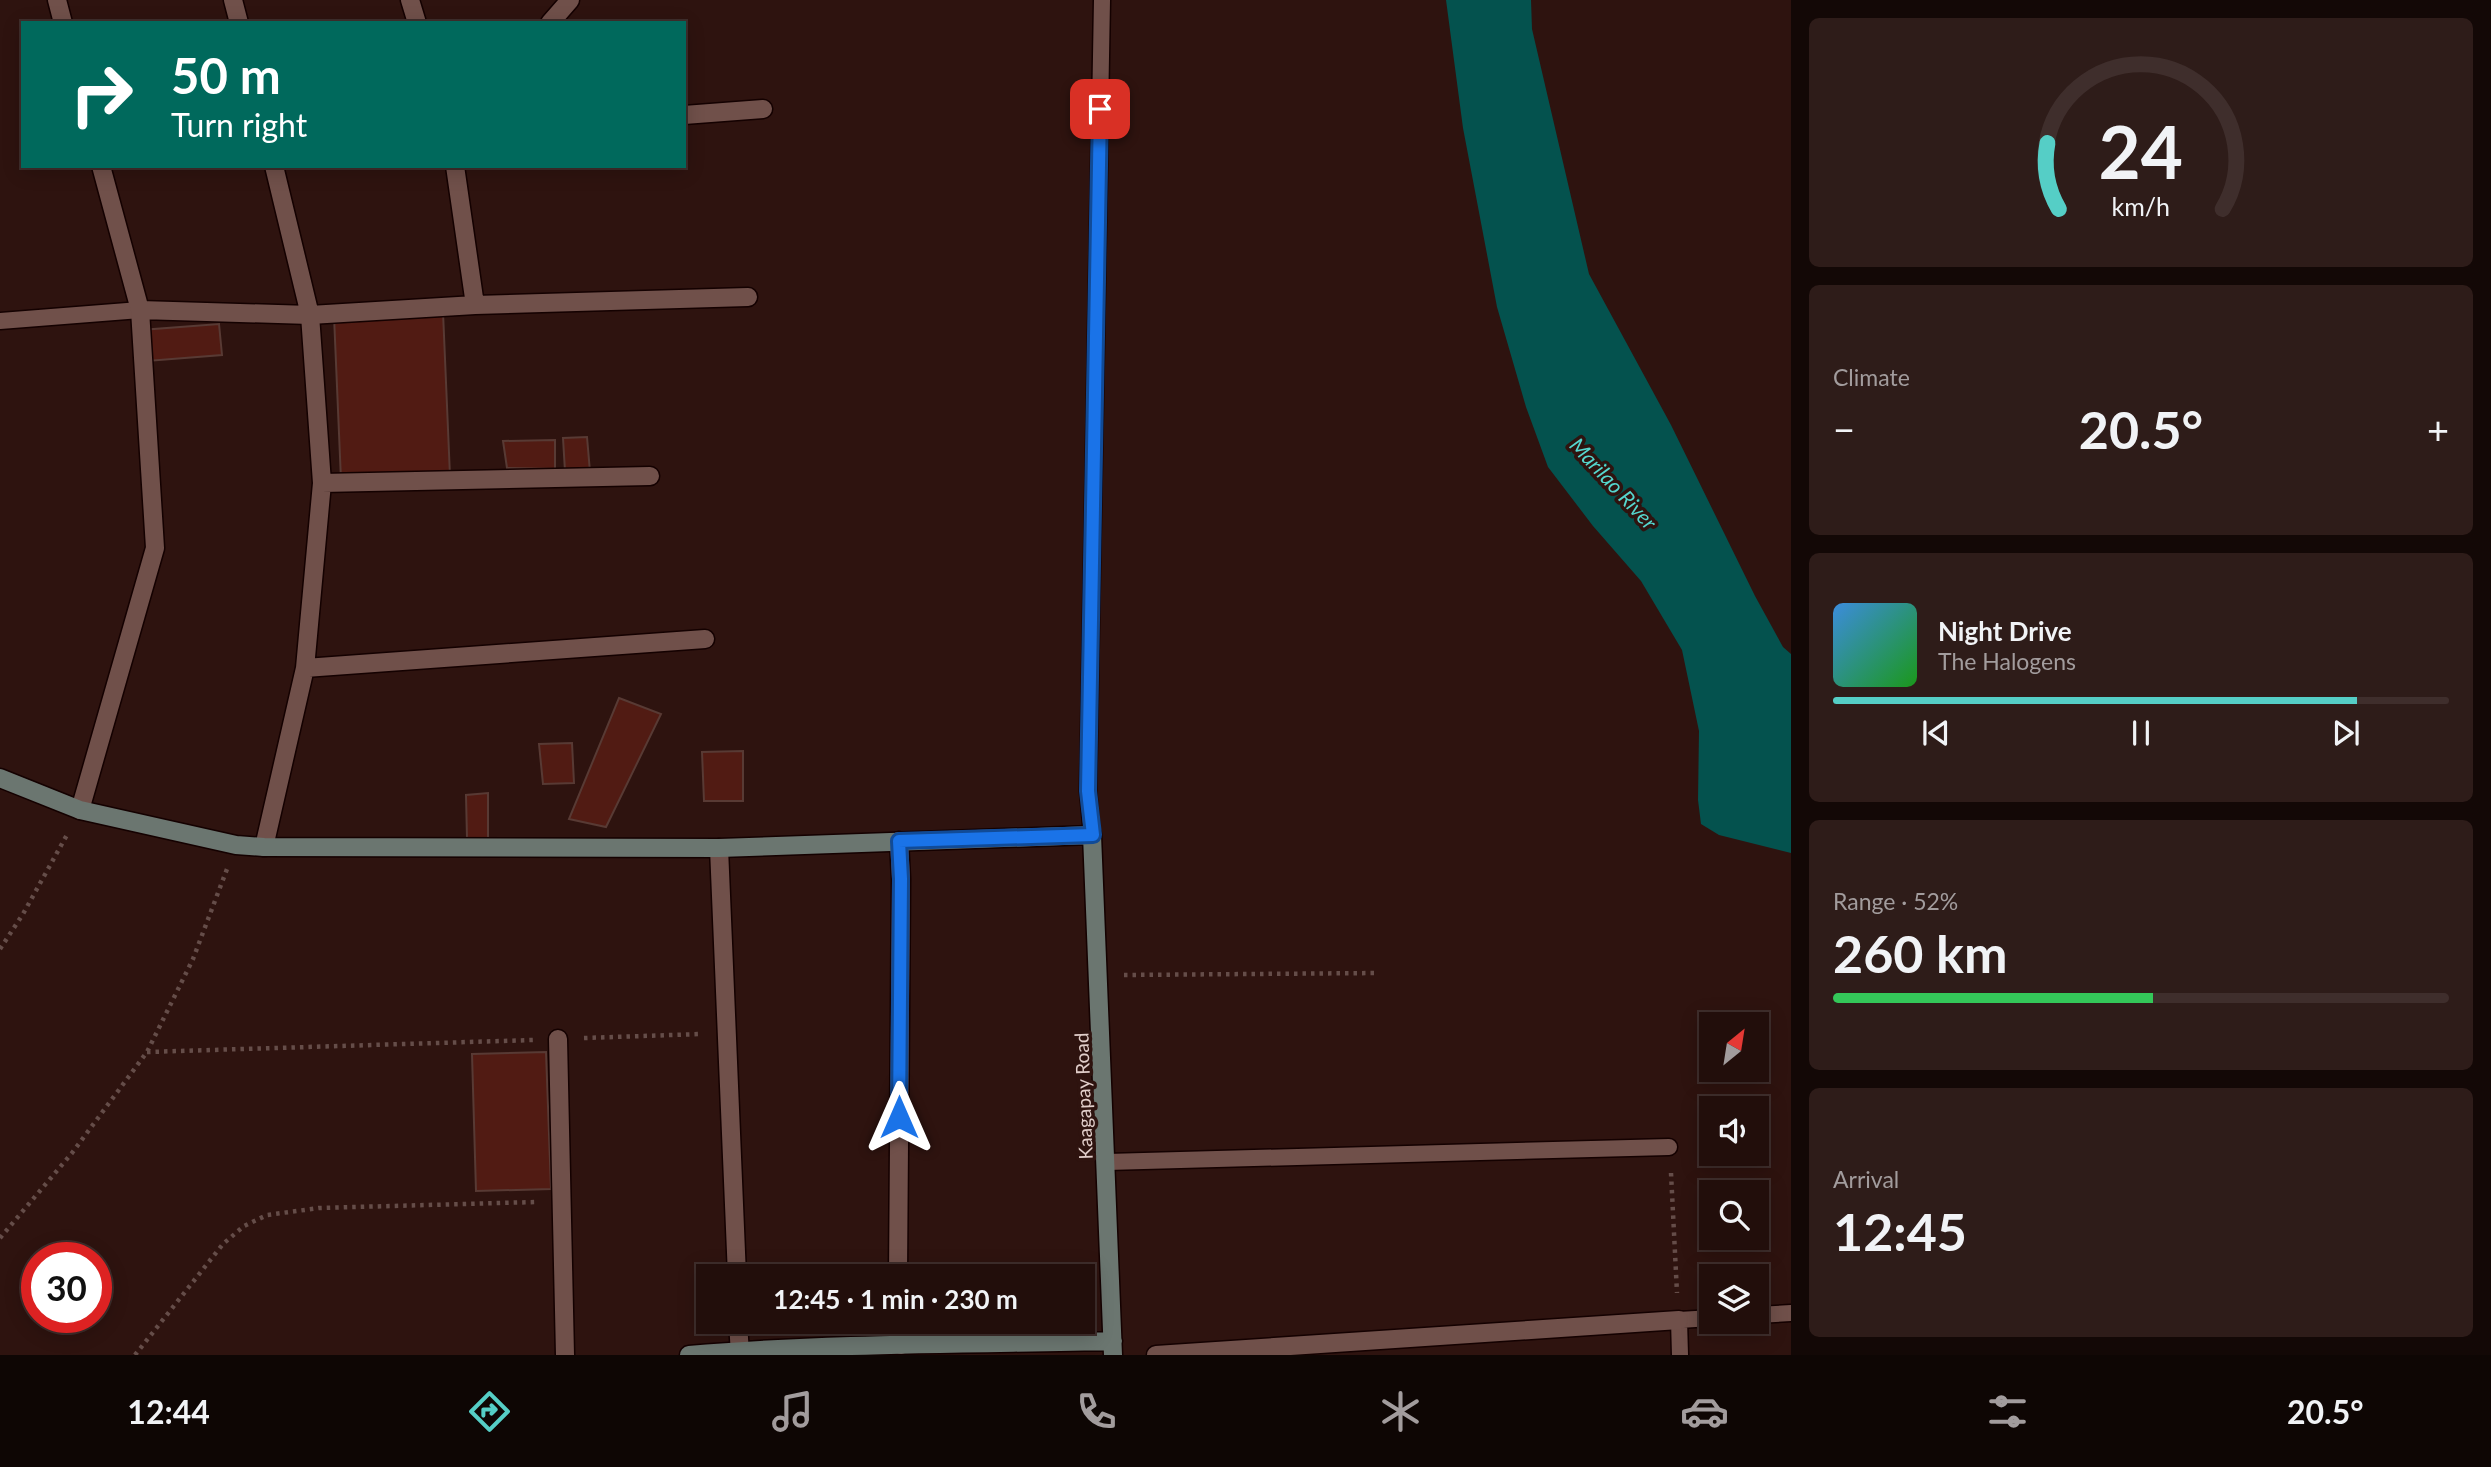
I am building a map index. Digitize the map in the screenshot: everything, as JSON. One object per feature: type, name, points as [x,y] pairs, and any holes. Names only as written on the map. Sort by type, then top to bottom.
[{"type":"street","points":[[57,0],[62,21]]},
{"type":"street","points":[[233,0],[238,21]]},
{"type":"street","points":[[410,0],[416,21]]},
{"type":"street","points":[[552,21],[570,0]]},
{"type":"street","points":[[686,115],[763,108]]},
{"type":"street","points":[[80,810],[155,548],[139,310],[102,168]]},
{"type":"street","points":[[264,847],[305,668],[322,483],[310,315],[274,168]]},
{"type":"street","points":[[455,168],[475,305]]},
{"type":"street","points":[[139,310],[310,315],[475,305],[748,297]]},
{"type":"street","points":[[322,483],[650,476]]},
{"type":"street","points":[[305,668],[705,639]]},
{"type":"street","points":[[0,778],[80,810],[236,845],[264,847],[719,848],[1093,835]]},
{"type":"street","name":"Kaagapay Road","points":[[1093,835],[1113,1348]]},
{"type":"street","points":[[898,1264],[901,906],[899,841]]},
{"type":"street","points":[[719,848],[736,1264]]},
{"type":"street","points":[[558,1039],[565,1355]]},
{"type":"street","points":[[1156,1355],[1679,1320]]},
{"type":"street","points":[[739,1334],[740,1353]]},
{"type":"street","points":[[901,1334],[901,1345]]},
{"type":"street","points":[[689,1355],[901,1345],[1113,1348]]},
{"type":"lane","points":[[1093,835],[1088,791],[1102,0]]},
{"type":"lane","points":[[0,321],[139,310]]},
{"type":"lane","points":[[1107,1162],[1670,1147]]},
{"type":"lane","points":[[1769,1314],[1791,1313]]},
{"type":"lane","points":[[1680,1355],[1679,1320],[1699,1319]]},
{"type":"path","points":[[0,949],[23,914],[80,810]]},
{"type":"path","points":[[0,1238],[72,1153],[147,1052],[193,959],[236,845]]},
{"type":"path","points":[[1099,975],[1379,973]]},
{"type":"path","points":[[147,1052],[726,1034]]},
{"type":"path","points":[[1670,1147],[1679,1320]]},
{"type":"path","points":[[135,1355],[223,1244],[244,1226],[267,1215],[319,1208],[562,1202]]},
{"type":"water","name":"Marilao River","points":[[1446,0],[1531,0],[1532,29],[1589,274],[1671,425],[1755,596],[1783,647],[1791,654],[1791,853],[1719,835],[1701,824],[1698,800],[1699,731],[1682,650],[1641,581],[1593,526],[1548,467],[1526,407],[1497,307],[1463,128]]},
{"type":"building","points":[[443,312],[450,476],[341,480],[334,316]]},
{"type":"building","points":[[219,324],[222,355],[147,361],[141,330]]},
{"type":"building","points":[[587,437],[590,472],[565,471],[563,438]]},
{"type":"building","points":[[555,440],[555,469],[507,468],[503,441]]},
{"type":"building","points":[[619,698],[661,714],[606,827],[569,819]]},
{"type":"building","points":[[572,743],[574,783],[543,784],[539,744]]},
{"type":"building","points":[[743,751],[743,801],[704,801],[702,752]]},
{"type":"building","points":[[488,793],[488,841],[467,838],[466,795]]},
{"type":"building","points":[[546,1052],[551,1189],[476,1191],[472,1054]]},
{"type":"route","points":[[899,1117],[899,841],[1093,835],[1088,791],[1100,109]]}]
